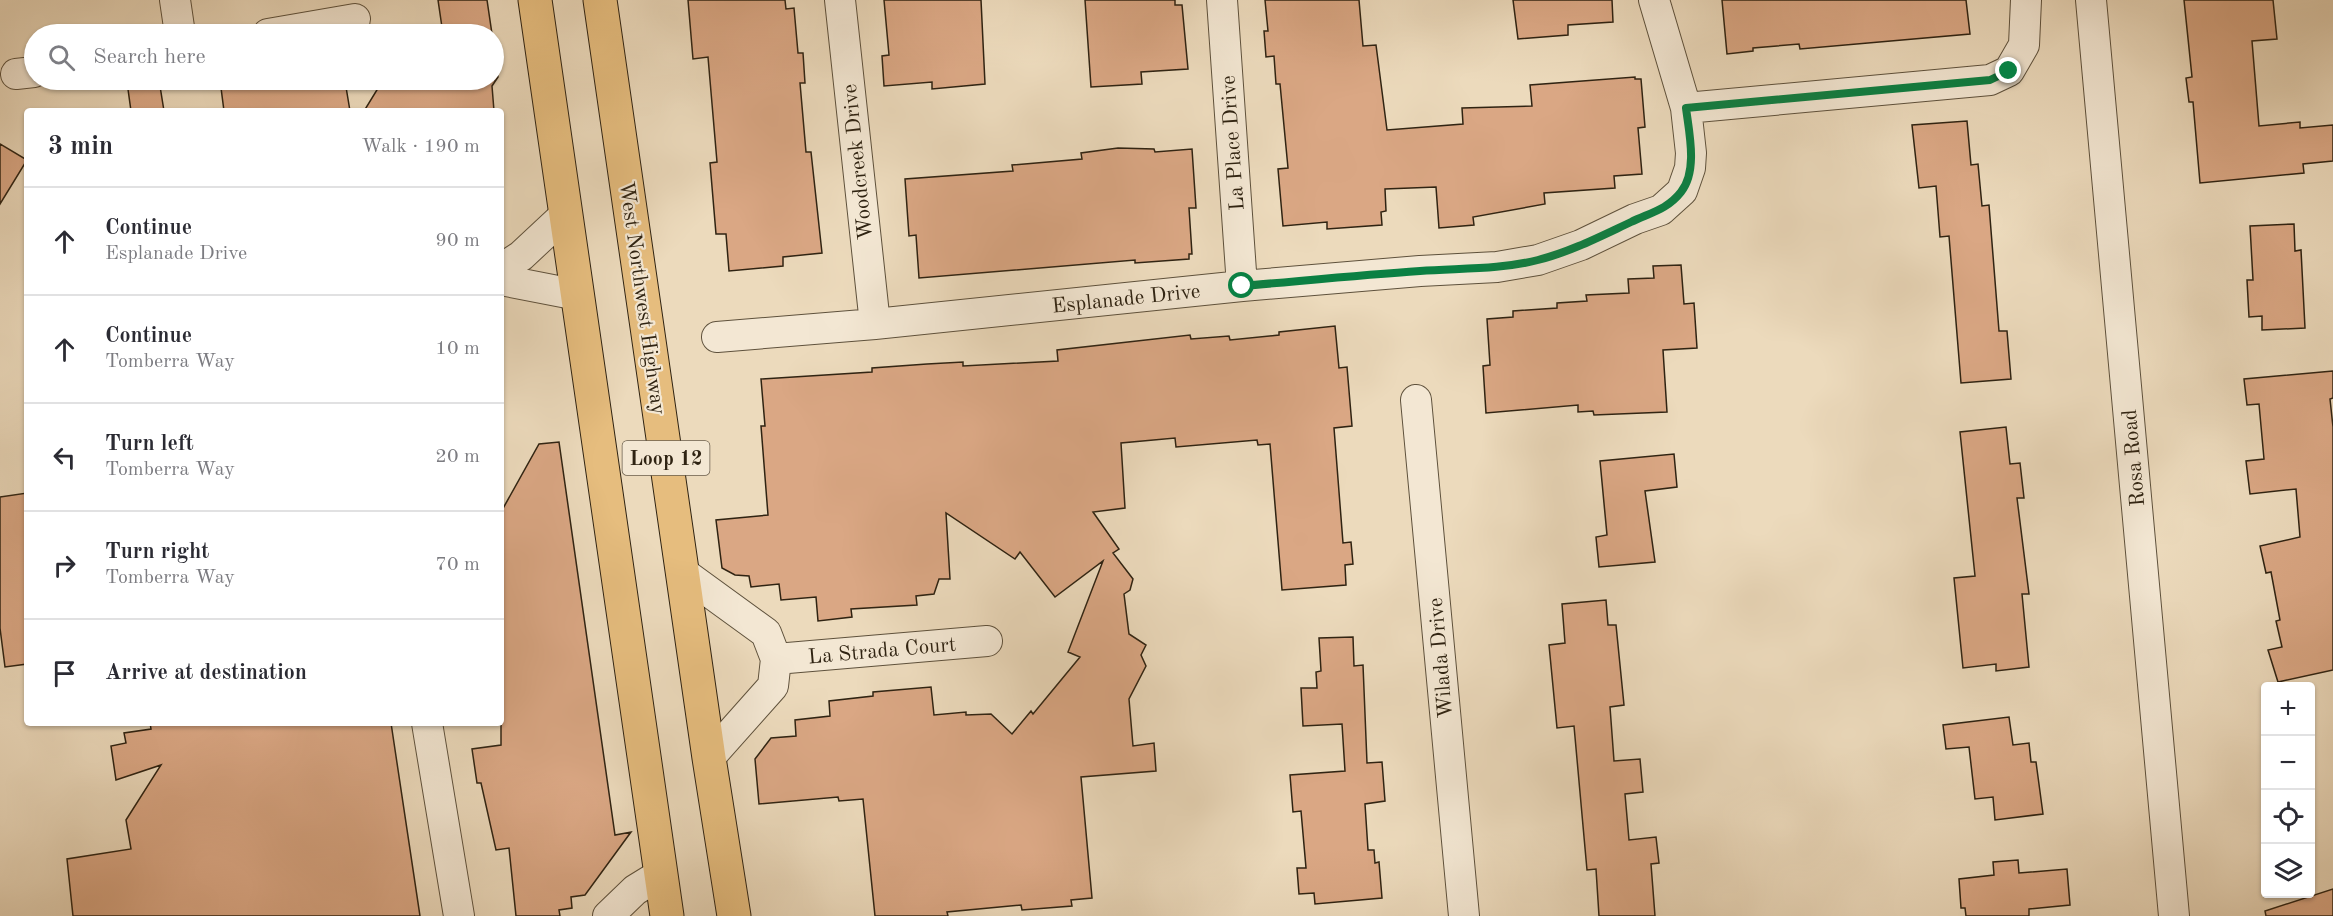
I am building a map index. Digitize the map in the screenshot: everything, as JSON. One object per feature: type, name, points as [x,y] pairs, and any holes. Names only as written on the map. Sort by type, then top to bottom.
[{"type":"main road","name":"Loop 12","points":[[535,0],[667,916]]},
{"type":"main road","name":"West Northwest Highway","points":[[600,0],[709,758],[734,916]]},
{"type":"street","points":[[175,0],[179,24]]},
{"type":"street","name":"Woodcreek Drive","points":[[840,0],[875,324]]},
{"type":"street","name":"La Place Drive","points":[[1222,0],[1242,286]]},
{"type":"street","name":"Esplanade Drive","points":[[717,337],[875,324],[1242,286],[1497,267],[1538,260],[1581,245],[1635,219],[1661,210],[1682,191],[1690,168],[1691,153],[1686,108],[1654,0]]},
{"type":"street","points":[[1686,108],[1990,80],[2009,71],[2024,45],[2026,0]]},
{"type":"street","name":"Rosa Road","points":[[2091,0],[2175,916]]},
{"type":"street","points":[[327,24],[356,19]]},
{"type":"street","points":[[566,214],[512,272],[578,295]]},
{"type":"street","name":"Wilada Drive","points":[[1416,400],[1464,916]]},
{"type":"street","points":[[682,572],[766,633],[776,659],[773,687],[709,758]]},
{"type":"street","name":"La Strada Court","points":[[776,659],[987,641]]},
{"type":"street","points":[[427,726],[459,916]]},
{"type":"street","points":[[608,916],[635,890],[661,874]]},
{"type":"building","points":[[438,0],[487,0],[491,24],[442,24]]},
{"type":"building","points":[[688,0],[785,0],[786,9],[794,8],[798,53],[803,53],[805,83],[800,83],[806,152],[811,152],[822,253],[783,257],[783,266],[729,271],[726,234],[716,234],[710,163],[717,162],[708,57],[693,59]]},
{"type":"building","points":[[884,0],[981,0],[985,84],[932,89],[932,82],[884,86],[882,56],[889,55]]},
{"type":"building","points":[[1085,0],[1175,0],[1175,5],[1182,5],[1188,69],[1141,72],[1142,84],[1091,87]]},
{"type":"building","points":[[1265,0],[1359,0],[1363,46],[1376,45],[1387,130],[1463,124],[1462,108],[1532,106],[1530,85],[1635,77],[1635,79],[1641,79],[1645,127],[1638,128],[1642,174],[1614,176],[1615,188],[1544,193],[1545,204],[1473,217],[1474,225],[1439,228],[1436,187],[1385,189],[1386,211],[1381,212],[1382,225],[1327,229],[1327,222],[1283,226],[1278,169],[1288,168],[1280,84],[1276,84],[1274,56],[1266,57],[1264,31],[1268,31]]},
{"type":"building","points":[[1513,0],[1612,0],[1613,22],[1568,25],[1568,35],[1518,39]]},
{"type":"building","points":[[1722,0],[1966,0],[1970,34],[1800,49],[1799,44],[1753,48],[1753,51],[1727,54]]},
{"type":"building","points":[[2184,0],[2273,0],[2277,39],[2252,41],[2259,126],[2300,122],[2300,128],[2333,125],[2333,161],[2303,164],[2304,173],[2200,183],[2193,102],[2189,102],[2186,78],[2192,77]]},
{"type":"building","points":[[128,90],[161,90],[164,108],[131,108]]},
{"type":"building","points":[[221,90],[346,90],[350,108],[224,108]]},
{"type":"building","points":[[377,90],[492,90],[494,108],[366,108]]},
{"type":"building","points":[[1967,121],[1971,165],[1978,164],[1982,206],[1989,205],[1999,331],[2007,331],[2011,379],[1961,383],[1949,236],[1940,237],[1936,186],[1919,188],[1912,125]]},
{"type":"building","points":[[0,144],[24,158],[24,165],[0,204]]},
{"type":"building","points":[[1118,148],[1154,149],[1155,152],[1192,149],[1196,208],[1189,208],[1192,254],[1189,254],[1189,259],[1135,263],[1135,260],[919,278],[916,235],[909,236],[905,179],[1013,171],[1012,165],[1082,159],[1081,153]]},
{"type":"building","points":[[2294,224],[2295,251],[2301,250],[2305,328],[2262,330],[2262,316],[2249,317],[2247,280],[2253,280],[2250,226]]},
{"type":"building","points":[[1681,265],[1684,304],[1694,303],[1697,348],[1663,350],[1667,412],[1594,415],[1593,411],[1578,412],[1578,405],[1486,413],[1483,366],[1490,365],[1487,319],[1513,317],[1513,311],[1557,308],[1557,303],[1587,301],[1586,295],[1629,293],[1628,279],[1654,278],[1653,266]]},
{"type":"building","points":[[1335,326],[1339,368],[1347,367],[1352,426],[1334,428],[1343,543],[1351,542],[1353,564],[1345,565],[1346,585],[1282,590],[1270,444],[1258,445],[1257,440],[1176,447],[1175,438],[1121,443],[1125,508],[1093,512],[1119,549],[1113,553],[1133,579],[1130,590],[1124,594],[1129,634],[1146,645],[1141,655],[1146,666],[1129,699],[1133,746],[1154,743],[1156,771],[1081,777],[1092,898],[1071,900],[1072,906],[1022,910],[1021,905],[947,912],[948,916],[875,916],[863,799],[839,801],[838,797],[759,804],[755,759],[771,738],[796,736],[795,720],[830,716],[829,701],[873,696],[873,692],[931,687],[934,715],[966,712],[966,715],[991,714],[1012,734],[1031,711],[1033,714],[1080,657],[1068,652],[1103,561],[1055,597],[1020,552],[1015,559],[946,513],[950,579],[939,579],[934,594],[916,596],[917,605],[851,609],[852,617],[818,621],[816,597],[781,600],[779,584],[751,587],[749,576],[735,575],[722,568],[716,520],[768,515],[761,426],[765,426],[761,379],[872,372],[872,368],[927,364],[963,362],[963,366],[1058,361],[1057,350],[1190,335],[1191,339],[1229,336],[1230,340]]},
{"type":"building","points":[[2333,371],[2333,398],[2330,399],[2333,427],[2333,670],[2278,682],[2268,650],[2282,647],[2276,621],[2280,620],[2271,572],[2266,573],[2260,546],[2300,537],[2296,489],[2250,494],[2246,461],[2264,459],[2259,404],[2247,405],[2244,379]]},
{"type":"building","points":[[2006,427],[2010,464],[2020,463],[2024,498],[2017,498],[2029,594],[2022,594],[2029,667],[1996,671],[1996,664],[1963,668],[1954,578],[1975,576],[1960,432]]},
{"type":"building","points":[[559,442],[615,835],[631,832],[585,895],[571,897],[572,908],[559,910],[560,916],[516,916],[509,848],[496,850],[481,783],[477,783],[472,749],[501,745],[501,726],[504,726],[504,507],[539,444]]},
{"type":"building","points":[[1674,454],[1677,487],[1645,491],[1655,562],[1599,567],[1596,537],[1607,535],[1600,461]]},
{"type":"building","points":[[24,493],[24,664],[5,667],[0,628],[0,497]]},
{"type":"building","points":[[1606,600],[1608,625],[1616,625],[1624,705],[1610,707],[1614,761],[1640,759],[1643,792],[1625,794],[1629,840],[1656,837],[1659,863],[1651,864],[1655,916],[1599,916],[1596,869],[1587,870],[1574,726],[1557,728],[1549,645],[1565,643],[1562,604]]},
{"type":"building","points":[[1353,637],[1354,666],[1363,665],[1367,763],[1382,762],[1385,801],[1365,804],[1368,850],[1374,850],[1375,863],[1379,862],[1382,898],[1315,904],[1314,893],[1299,894],[1297,868],[1306,868],[1301,811],[1293,812],[1290,775],[1345,771],[1342,724],[1303,726],[1301,688],[1317,688],[1316,672],[1321,671],[1319,638]]},
{"type":"building","points":[[2009,717],[2013,745],[2029,743],[2031,762],[2036,762],[2043,814],[1995,820],[1993,797],[1975,799],[1969,747],[1946,749],[1943,725]]},
{"type":"building","points":[[150,726],[391,726],[420,916],[73,916],[67,859],[131,849],[126,820],[161,765],[116,780],[111,746],[126,743],[124,733],[151,729]]},
{"type":"building","points":[[2018,860],[2019,873],[2067,869],[2070,905],[2029,909],[2029,916],[1966,916],[1965,908],[1961,908],[1959,879],[1994,875],[1993,862]]},
{"type":"building","points":[[2333,889],[2333,916],[2266,916],[2265,911],[2305,898],[2315,898],[2315,895]]},
{"type":"route","points":[[1242,286],[1497,267],[1538,260],[1581,245],[1635,219],[1661,210],[1682,191],[1690,168],[1691,153],[1686,108],[1990,80],[2009,71]]}]
